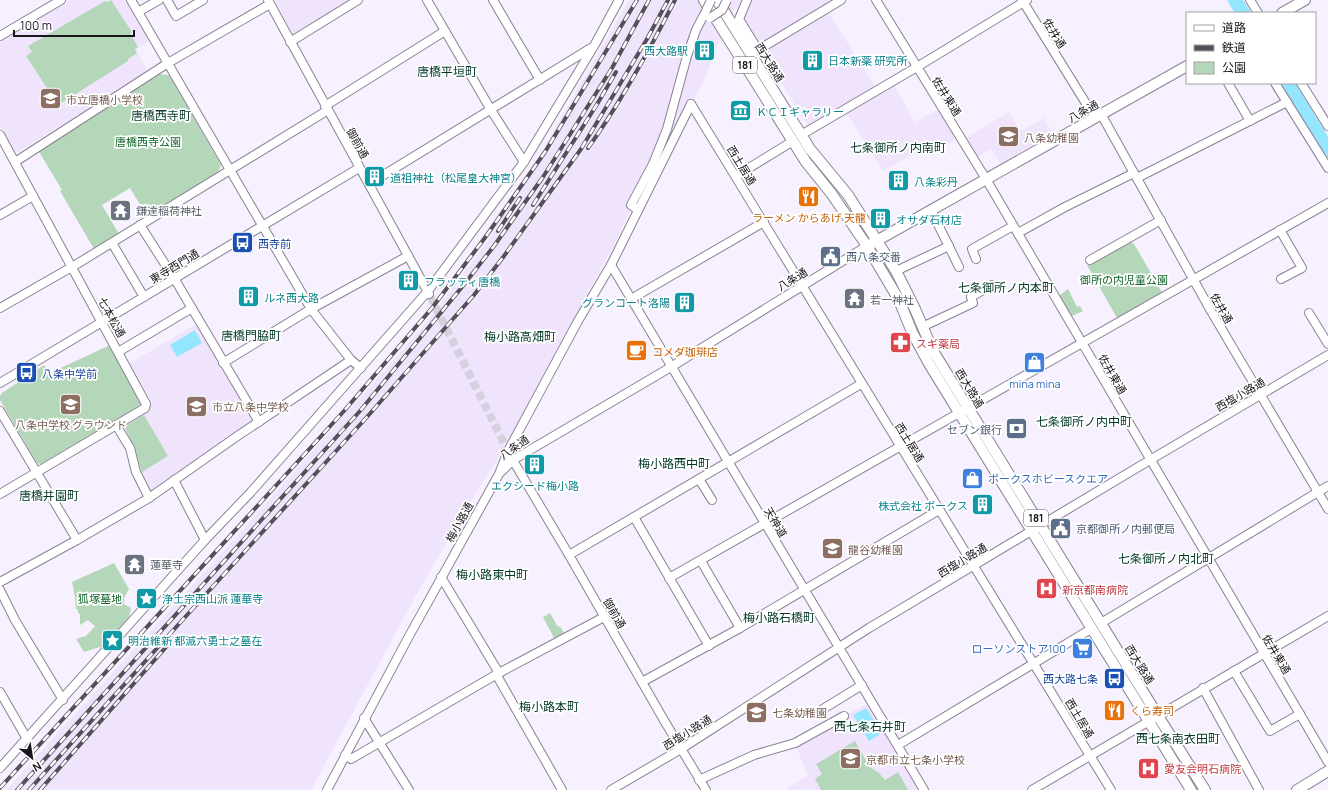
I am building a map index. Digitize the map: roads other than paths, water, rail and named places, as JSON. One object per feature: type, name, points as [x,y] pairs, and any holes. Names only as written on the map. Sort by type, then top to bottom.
[{"type":"main road","name":"西大路通","points":[[704,0],[797,138],[848,195],[896,271],[915,309],[933,351],[1205,790]]},
{"type":"main road","name":"西大路通","points":[[717,0],[797,138],[810,167],[831,193],[867,246],[899,300],[912,332],[928,362],[1191,790]]},
{"type":"main road","points":[[1284,12],[1305,0]]},
{"type":"main road","name":"八条通","points":[[867,246],[1186,67]]},
{"type":"main road","points":[[1298,790],[1328,771]]},
{"type":"street","points":[[0,36],[61,0]]},
{"type":"street","points":[[131,0],[312,309],[350,360],[361,368]]},
{"type":"street","points":[[138,12],[159,0]]},
{"type":"street","points":[[167,0],[176,16],[204,0]]},
{"type":"street","points":[[290,42],[358,0]]},
{"type":"street","points":[[427,0],[491,110],[524,162]]},
{"type":"street","points":[[493,0],[540,80]]},
{"type":"street","points":[[0,768],[205,540],[251,492],[429,293],[524,162],[594,46],[619,0]]},
{"type":"street","points":[[638,210],[631,205],[653,164],[667,129],[687,56],[699,25],[708,14],[711,0]]},
{"type":"street","points":[[708,14],[722,10],[727,0]]},
{"type":"street","points":[[747,0],[739,19],[758,50],[841,0]]},
{"type":"street","name":"佐井東通","points":[[876,0],[986,179],[1328,762]]},
{"type":"street","points":[[1250,0],[1257,12]]},
{"type":"street","points":[[736,176],[797,138],[917,68],[1024,1]]},
{"type":"street","name":"佐井通","points":[[1024,1],[1136,176],[1194,280],[1328,510]]},
{"type":"street","points":[[15,162],[168,63],[269,2]]},
{"type":"street","name":"御前通","points":[[269,2],[429,293]]},
{"type":"street","points":[[0,308],[112,243],[230,170],[445,31]]},
{"type":"street","points":[[369,184],[594,46]]},
{"type":"street","points":[[1229,84],[1250,122]]},
{"type":"street","points":[[1276,84],[1328,168]]},
{"type":"street","points":[[1302,84],[1328,126]]},
{"type":"street","points":[[1018,233],[1065,207],[1136,176],[1250,122],[1287,102]]},
{"type":"street","name":"梅小路通","points":[[326,790],[498,474],[507,449],[611,265],[691,104]]},
{"type":"street","name":"西土居通","points":[[691,104],[861,384],[1111,790]]},
{"type":"street","name":"七本松通","points":[[0,135],[146,404],[145,408],[116,425]]},
{"type":"street","name":"東寺西門通","points":[[0,383],[359,168]]},
{"type":"street","points":[[0,215],[33,196]]},
{"type":"street","points":[[669,578],[1328,203]]},
{"type":"street","points":[[931,210],[960,267]]},
{"type":"street","points":[[1090,260],[1161,220]]},
{"type":"street","points":[[631,299],[764,222]]},
{"type":"street","points":[[140,225],[192,308],[259,422]]},
{"type":"street","points":[[976,259],[972,248],[1013,226]]},
{"type":"street","points":[[1280,230],[1302,268],[1281,279]]},
{"type":"street","points":[[112,243],[144,297]]},
{"type":"street","name":"八条通","points":[[498,474],[513,460],[670,367],[867,246]]},
{"type":"street","points":[[896,271],[949,246]]},
{"type":"street","points":[[224,363],[312,309],[408,256]]},
{"type":"street","name":"天神道","points":[[611,265],[670,367],[898,744],[924,790]]},
{"type":"street","points":[[922,327],[973,303],[971,297],[992,285]]},
{"type":"street","points":[[118,352],[192,308]]},
{"type":"street","points":[[1309,313],[1328,344]]},
{"type":"street","name":"西塩小路通","points":[[611,790],[681,749],[806,670],[839,647],[1328,355]]},
{"type":"street","points":[[0,582],[77,540],[149,498],[350,360]]},
{"type":"street","points":[[569,554],[861,384]]},
{"type":"street","points":[[0,411],[77,540]]},
{"type":"street","points":[[0,494],[116,425],[130,448],[136,472],[149,498]]},
{"type":"street","name":"御前通","points":[[507,449],[706,790]]},
{"type":"street","points":[[699,479],[712,500]]},
{"type":"street","points":[[174,480],[205,540]]},
{"type":"street","points":[[1101,623],[1328,486]]},
{"type":"street","points":[[642,682],[709,646],[805,591],[939,510]]},
{"type":"street","points":[[634,517],[709,646]]},
{"type":"street","points":[[701,561],[740,628]]},
{"type":"street","points":[[441,577],[498,673],[562,790]]},
{"type":"street","points":[[0,590],[15,620],[62,700]]},
{"type":"street","points":[[1032,790],[1328,616]]},
{"type":"street","points":[[345,755],[351,759],[498,673],[604,617]]},
{"type":"street","points":[[898,744],[1091,628]]},
{"type":"street","points":[[1234,671],[1270,731],[1300,714]]},
{"type":"street","points":[[822,709],[862,686]]},
{"type":"street","points":[[1204,688],[1259,790]]},
{"type":"street","points":[[0,692],[27,739]]},
{"type":"street","points":[[699,780],[754,755],[795,743],[844,716]]},
{"type":"street","points":[[364,718],[408,790]]},
{"type":"water","points":[[195,330],[202,343],[177,357],[170,345]]},
{"type":"water","points":[[866,708],[882,733],[869,741],[853,715]]},
{"type":"waterway","points":[[1235,0],[1242,12]]},
{"type":"waterway","points":[[1288,84],[1328,150]]},
{"type":"tunnel","points":[[430,296],[506,447]]},
{"type":"railway","points":[[0,788],[344,411],[432,308],[484,239],[545,152],[637,0]]},
{"type":"railway","points":[[17,790],[360,411],[462,287],[494,246],[543,177],[612,68],[649,0]]},
{"type":"railway","points":[[29,790],[367,417],[474,295],[581,149],[647,39],[668,0]]},
{"type":"railway","points":[[588,148],[612,113],[634,76],[675,0]]},
{"type":"railway","points":[[533,205],[616,72]]},
{"type":"railway","points":[[498,231],[520,198]]},
{"type":"railway","points":[[40,790],[174,638]]},
{"type":"place","name":"西大路駅","points":[[704,50]]},
{"type":"place","name":"日本新薬 研究所","points":[[812,60]]},
{"type":"place","name":"市立唐橋小学校","points":[[51,99]]},
{"type":"place","name":"ＫＣＩギャラリー","points":[[740,111]]},
{"type":"place","name":"八条幼稚園","points":[[1009,137]]},
{"type":"place","name":"道祖神社（松尾皇大神宮）","points":[[375,177]]},
{"type":"place","name":"八条彩丹","points":[[898,181]]},
{"type":"place","name":"ラーメン からあげ 天龍","points":[[809,197]]},
{"type":"place","name":"鎌達稲荷神社","points":[[120,210]]},
{"type":"place","name":"オサダ石材店","points":[[881,219]]},
{"type":"place","name":"西寺前","points":[[242,243]]},
{"type":"place","name":"西八条交番","points":[[830,256]]},
{"type":"place","name":"フラッティ唐橋","points":[[409,281]]},
{"type":"place","name":"ルネ西大路","points":[[248,297]]},
{"type":"place","name":"若一神社","points":[[855,299]]},
{"type":"place","name":"グランコート洛陽","points":[[685,302]]},
{"type":"place","name":"スギ薬局","points":[[900,343]]},
{"type":"place","name":"コメダ珈琲店","points":[[636,351]]},
{"type":"place","name":"mina mina","points":[[1035,363]]},
{"type":"place","name":"八条中学前","points":[[26,373]]},
{"type":"place","name":"八条中学校 グラウンド","points":[[71,404]]},
{"type":"place","name":"市立八条中学校","points":[[197,406]]},
{"type":"place","name":"セブン銀行","points":[[1017,429]]},
{"type":"place","name":"エクシード梅小路","points":[[535,465]]},
{"type":"place","name":"ボークスホビースクエア","points":[[972,478]]},
{"type":"place","name":"株式会社 ボークス","points":[[983,505]]},
{"type":"place","name":"京都御所ノ内郵便局","points":[[1061,528]]},
{"type":"place","name":"龍谷幼稚園","points":[[832,549]]},
{"type":"place","name":"蓮華寺","points":[[135,564]]},
{"type":"place","name":"新京都南病院","points":[[1046,589]]},
{"type":"place","name":"浄土宗西山派 蓮華寺","points":[[146,598]]},
{"type":"place","name":"明治維新 都滅六勇士之墓在","points":[[112,640]]},
{"type":"place","name":"ローソンストア100","points":[[1082,648]]},
{"type":"place","name":"西大路七条","points":[[1114,678]]},
{"type":"place","name":"くら寿司","points":[[1114,710]]},
{"type":"place","name":"七条幼稚園","points":[[757,712]]},
{"type":"place","name":"京都市立七条小学校","points":[[851,759]]},
{"type":"place","name":"愛友会明石病院","points":[[1149,768]]},
{"type":"district","name":"唐橋平垣町","points":[[447,71]]},
{"type":"district","name":"唐橋西寺町","points":[[161,115]]},
{"type":"district","name":"七条御所ノ内南町","points":[[898,147]]},
{"type":"district","name":"七条御所ノ内本町","points":[[1006,287]]},
{"type":"district","name":"唐橋門脇町","points":[[251,335]]},
{"type":"district","name":"梅小路高畑町","points":[[520,336]]},
{"type":"district","name":"七条御所ノ内中町","points":[[1084,421]]},
{"type":"district","name":"梅小路西中町","points":[[674,463]]},
{"type":"district","name":"唐橋井園町","points":[[49,495]]},
{"type":"district","name":"七条御所ノ内北町","points":[[1166,558]]},
{"type":"district","name":"梅小路東中町","points":[[492,574]]},
{"type":"district","name":"梅小路石橋町","points":[[779,617]]},
{"type":"district","name":"梅小路本町","points":[[549,706]]},
{"type":"district","name":"西七条石井町","points":[[870,726]]},
{"type":"district","name":"西七条南衣田町","points":[[1178,738]]},
{"type":"park label","name":"唐橋西寺公園","points":[[148,141]]},
{"type":"park label","name":"御所の内児童公園","points":[[1124,279]]},
{"type":"park label","name":"狐塚墓地","points":[[100,598]]}]
